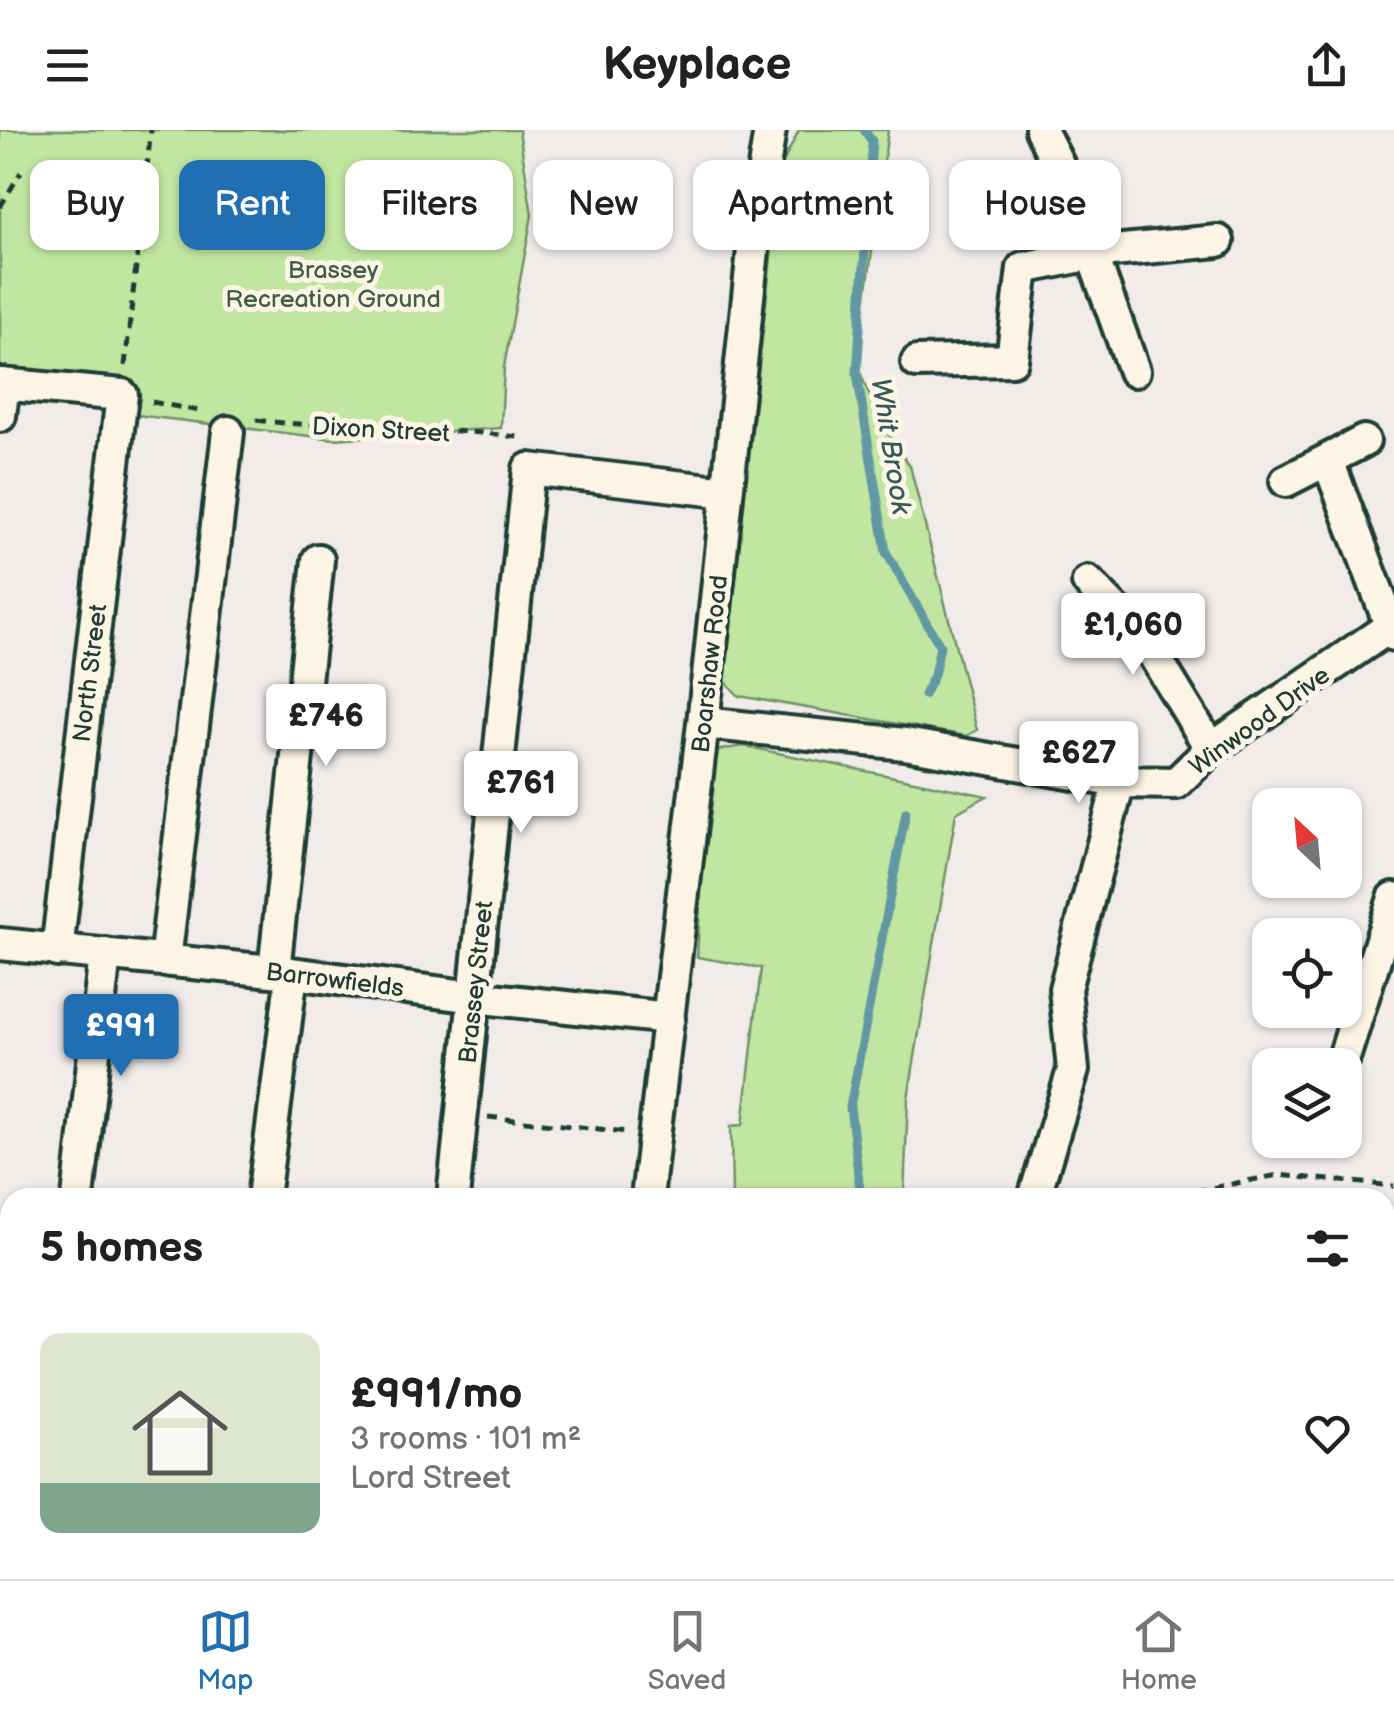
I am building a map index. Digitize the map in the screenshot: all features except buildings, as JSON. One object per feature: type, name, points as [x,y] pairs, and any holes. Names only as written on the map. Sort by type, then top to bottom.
[{"type":"street","name":"Boarshaw Road","points":[[648,1188],[704,722],[756,212],[770,130]]},
{"type":"street","points":[[1042,130],[1097,253],[1134,371]]},
{"type":"street","points":[[917,362],[1012,360],[1023,268],[1097,253],[1218,242]]},
{"type":"street","points":[[0,416],[2,384],[122,396]]},
{"type":"street","name":"North Street","points":[[57,951],[122,396]]},
{"type":"street","points":[[165,960],[228,421]]},
{"type":"street","points":[[1286,481],[1364,441]]},
{"type":"street","points":[[1328,461],[1393,631]]},
{"type":"street","points":[[529,468],[727,492]]},
{"type":"street","name":"Brassey Street","points":[[453,1188],[529,468]]},
{"type":"street","points":[[263,1188],[318,560]]},
{"type":"street","points":[[1088,582],[1144,640],[1211,749]]},
{"type":"street","name":"Winwood Drive","points":[[704,722],[905,744],[1118,782],[1176,783],[1211,749],[1393,631]]},
{"type":"street","points":[[1037,1188],[1072,1070],[1065,989],[1118,782]]},
{"type":"street","points":[[1347,1048],[1394,898]]},
{"type":"street","name":"Barrowfields","points":[[0,944],[283,972],[669,1018]]},
{"type":"street","points":[[79,1188],[105,954]]},
{"type":"path","points":[[122,396],[151,130]]},
{"type":"path","points":[[0,207],[20,172]]},
{"type":"path","name":"Dixon Street","points":[[122,396],[228,421],[536,440],[529,468]]},
{"type":"path","points":[[462,1114],[654,1134]]},
{"type":"path","points":[[1211,1188],[1278,1175],[1394,1186]]},
{"type":"green space","name":"Brassey Recreation Ground","points":[[0,130],[519,130],[532,215],[504,367],[501,428],[334,439],[136,415],[103,404],[0,393]]},
{"type":"green space","points":[[799,130],[888,130],[884,160],[784,160]]},
{"type":"green space","points":[[772,250],[872,250],[857,365],[881,423],[910,466],[977,730],[966,736],[739,696],[724,680]]},
{"type":"green space","points":[[744,746],[987,796],[956,813],[908,1098],[904,1188],[732,1188],[731,1126],[743,1125],[761,968],[697,957],[708,778],[719,750]]},
{"type":"waterway","name":"Whit Brook","points":[[864,130],[872,141],[857,374],[886,552],[940,646],[934,675],[924,695]]},
{"type":"waterway","name":"Whit Brook","points":[[860,1188],[850,1107],[906,812]]}]
